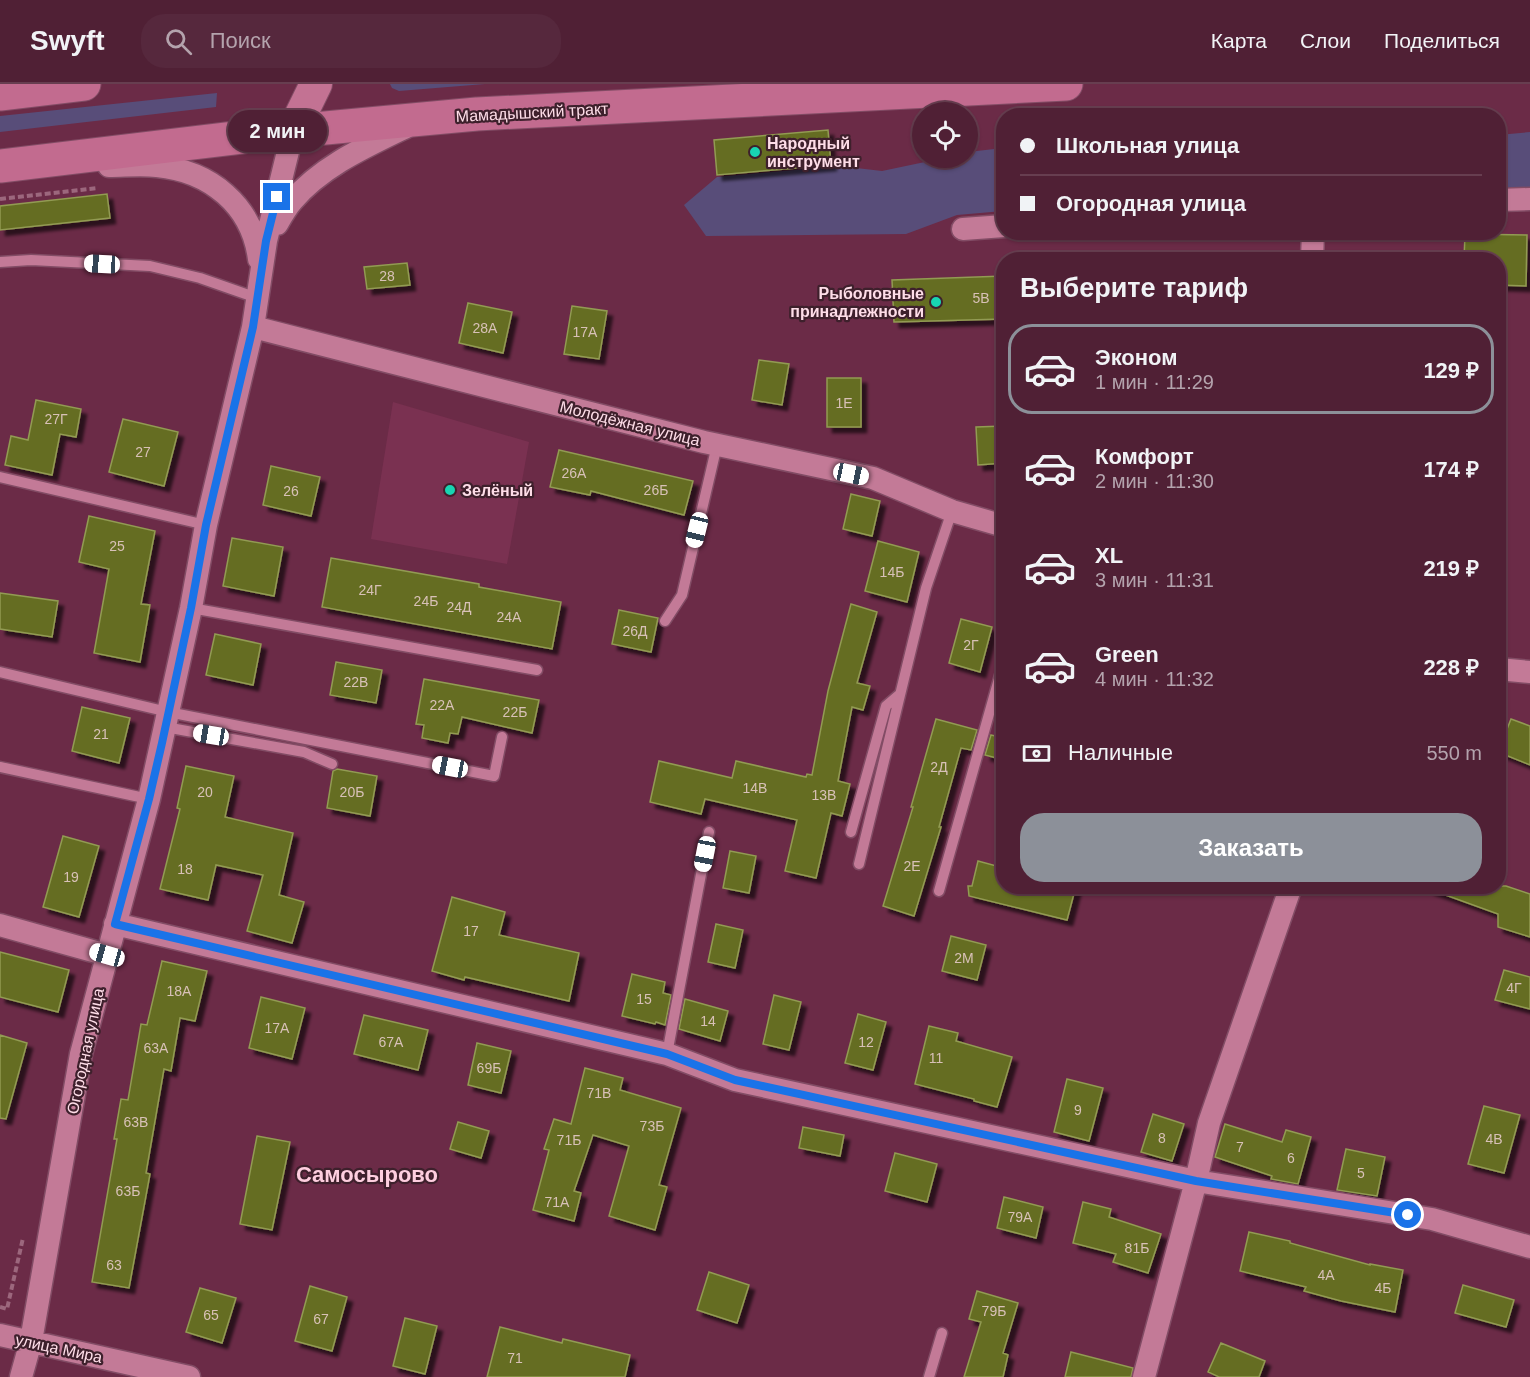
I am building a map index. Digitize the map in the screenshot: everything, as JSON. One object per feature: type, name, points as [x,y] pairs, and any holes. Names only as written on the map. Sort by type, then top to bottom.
[{"type":"main road","points":[[0,94],[84,84]]},
{"type":"main road","name":"Мамадышский тракт","points":[[0,166],[293,131],[477,114],[1066,84]]},
{"type":"street","points":[[293,131],[316,84]]},
{"type":"street","points":[[266,241],[291,201],[324,171],[361,149],[421,119]]},
{"type":"street","name":"Огородная улица","points":[[21,1377],[31,1341],[81,1054],[149,799],[191,608],[206,525],[253,327],[266,241],[293,131]]},
{"type":"street","points":[[0,166],[157,166],[189,172],[222,190],[239,207],[256,241],[259,287]]},
{"type":"street","points":[[1506,200],[1530,199]]},
{"type":"street","points":[[963,229],[996,227]]},
{"type":"street","name":"Молодёжная улица","points":[[253,327],[717,445],[873,478],[952,511],[996,524]]},
{"type":"street","points":[[1506,670],[1530,672]]},
{"type":"street","points":[[1144,1377],[1209,1123],[1288,894]]},
{"type":"street","points":[[115,924],[667,1054],[735,1080],[1196,1181],[1432,1219],[1530,1247]]},
{"type":"street","points":[[0,925],[107,955]]},
{"type":"street","name":"улица Мира","points":[[0,1335],[189,1377]]},
{"type":"lane","points":[[0,262],[31,260],[150,266],[200,278],[259,287]]},
{"type":"lane","points":[[665,621],[681,595],[717,445]]},
{"type":"lane","points":[[0,477],[206,525]]},
{"type":"lane","points":[[859,864],[926,588],[952,511]]},
{"type":"lane","points":[[191,608],[537,670]]},
{"type":"lane","points":[[0,672],[167,720],[304,752],[332,764]]},
{"type":"lane","points":[[939,891],[996,689]]},
{"type":"lane","points":[[850,832],[886,706],[900,694]]},
{"type":"lane","points":[[167,720],[494,776],[502,737]]},
{"type":"lane","points":[[0,767],[149,799]]},
{"type":"lane","points":[[667,1054],[709,832]]},
{"type":"lane","points":[[929,1377],[942,1333]]},
{"type":"path","points":[[0,199],[102,188]]},
{"type":"shaded area","points":[[390,84],[485,84],[399,91],[392,88]]},
{"type":"shaded area","points":[[217,93],[216,107],[0,132],[0,116]]},
{"type":"shaded area","points":[[1530,132],[1530,191],[1506,189],[1506,134]]},
{"type":"shaded area","points":[[996,149],[996,212],[957,215],[906,234],[706,236],[684,205],[717,177],[839,166],[882,171],[912,165],[912,168],[978,168],[978,151]]},
{"type":"shaded area","name":"Зелёный","points":[[393,402],[529,442],[507,564],[371,539]]},
{"type":"building","points":[[828,130],[831,165],[717,175],[714,140]]},
{"type":"building","points":[[107,194],[110,218],[0,230],[0,206]]},
{"type":"building","points":[[1506,235],[1527,235],[1526,286],[1506,285],[1506,252],[1464,252],[1465,240],[1506,240]]},
{"type":"building","points":[[407,263],[410,285],[367,289],[364,267]]},
{"type":"building","points":[[996,276],[996,319],[894,322],[892,280]]},
{"type":"building","points":[[468,303],[512,312],[503,353],[459,343]]},
{"type":"building","points":[[572,306],[607,311],[599,359],[564,354]]},
{"type":"building","points":[[759,360],[789,364],[782,405],[752,400]]},
{"type":"building","points":[[827,378],[861,378],[861,427],[827,427]]},
{"type":"building","points":[[36,400],[81,409],[76,437],[60,434],[52,475],[5,465],[11,436],[28,440]]},
{"type":"building","points":[[123,419],[178,432],[164,486],[109,472]]},
{"type":"building","points":[[996,426],[996,464],[978,465],[976,427]]},
{"type":"building","points":[[559,450],[693,481],[684,515],[591,491],[590,495],[550,487]]},
{"type":"building","points":[[271,466],[320,477],[311,516],[263,505]]},
{"type":"building","points":[[851,494],[880,501],[872,536],[843,529]]},
{"type":"building","points":[[89,516],[155,531],[141,604],[150,605],[140,662],[94,653],[109,569],[79,562]]},
{"type":"building","points":[[232,538],[283,547],[274,596],[223,586]]},
{"type":"building","points":[[878,541],[919,552],[907,602],[865,591]]},
{"type":"building","points":[[331,558],[479,584],[479,587],[561,602],[552,649],[322,607]]},
{"type":"building","points":[[0,593],[58,601],[52,637],[0,629]]},
{"type":"building","points":[[851,604],[877,612],[857,683],[870,686],[863,710],[852,707],[838,781],[850,784],[842,816],[831,813],[816,878],[785,871],[797,820],[705,799],[701,814],[650,802],[659,761],[732,778],[736,761],[806,777],[807,774],[812,775],[828,691]]},
{"type":"building","points":[[619,610],[658,618],[651,652],[612,644]]},
{"type":"building","points":[[961,619],[992,627],[980,672],[949,663]]},
{"type":"building","points":[[215,634],[261,644],[253,685],[206,675]]},
{"type":"building","points":[[336,662],[382,670],[376,703],[330,695]]},
{"type":"building","points":[[424,679],[539,700],[532,733],[462,717],[458,734],[450,733],[448,743],[422,738],[424,725],[416,724]]},
{"type":"building","points":[[82,707],[130,718],[119,763],[72,751]]},
{"type":"building","points":[[936,719],[977,730],[971,750],[961,748],[939,827],[941,827],[914,916],[883,906],[913,807],[911,807]]},
{"type":"building","points":[[1511,719],[1530,726],[1530,765],[1506,755],[1506,732]]},
{"type":"building","points":[[991,735],[996,736],[996,758],[985,755]]},
{"type":"building","points":[[186,766],[234,776],[225,817],[293,833],[279,895],[304,902],[292,943],[247,931],[263,875],[216,865],[208,900],[160,889],[180,809],[177,808]]},
{"type":"building","points":[[337,769],[377,776],[370,816],[327,808],[333,771]]},
{"type":"building","points":[[63,836],[99,846],[79,917],[43,907]]},
{"type":"building","points":[[730,851],[756,856],[749,893],[723,888]]},
{"type":"building","points":[[978,861],[996,866],[996,894],[1074,894],[1067,920],[969,896],[968,886],[972,886]]},
{"type":"building","points":[[1506,886],[1530,894],[1530,937],[1498,927],[1498,914],[1443,894],[1506,894]]},
{"type":"building","points":[[452,897],[505,912],[499,935],[579,953],[569,1001],[465,977],[464,980],[432,971]]},
{"type":"building","points":[[716,924],[743,930],[735,968],[708,962]]},
{"type":"building","points":[[951,936],[986,945],[977,980],[942,971]]},
{"type":"building","points":[[0,952],[69,970],[58,1012],[0,997]]},
{"type":"building","points":[[162,961],[207,971],[195,1021],[180,1018],[171,1071],[164,1069],[146,1173],[150,1174],[129,1288],[92,1282],[117,1139],[114,1139],[121,1099],[128,1100],[141,1024],[147,1025]]},
{"type":"building","points":[[1504,970],[1530,977],[1530,1009],[1495,1000]]},
{"type":"building","points":[[632,974],[665,982],[663,993],[671,995],[665,1025],[622,1016]]},
{"type":"building","points":[[774,995],[801,1002],[789,1050],[763,1044]]},
{"type":"building","points":[[261,997],[305,1008],[292,1059],[249,1048]]},
{"type":"building","points":[[685,999],[728,1011],[720,1041],[679,1029]]},
{"type":"building","points":[[858,1014],[886,1022],[873,1070],[845,1063]]},
{"type":"building","points":[[364,1015],[428,1030],[418,1070],[354,1054]]},
{"type":"building","points":[[929,1026],[958,1033],[956,1041],[1012,1057],[997,1107],[915,1084]]},
{"type":"building","points":[[0,1035],[27,1043],[6,1119],[0,1118]]},
{"type":"building","points":[[477,1043],[511,1051],[501,1093],[468,1085]]},
{"type":"building","points":[[585,1068],[623,1078],[620,1090],[681,1108],[659,1185],[667,1187],[655,1230],[609,1216],[629,1146],[593,1135],[574,1191],[581,1193],[574,1221],[533,1210],[549,1150],[544,1149],[554,1119],[571,1124]]},
{"type":"building","points":[[1067,1079],[1103,1088],[1089,1141],[1054,1132]]},
{"type":"building","points":[[1484,1106],[1520,1115],[1504,1173],[1468,1164]]},
{"type":"building","points":[[1153,1114],[1184,1124],[1172,1161],[1141,1152]]},
{"type":"building","points":[[458,1122],[489,1131],[481,1158],[450,1149]]},
{"type":"building","points":[[1225,1124],[1282,1142],[1286,1130],[1311,1137],[1298,1184],[1271,1179],[1272,1176],[1215,1157]]},
{"type":"building","points":[[803,1127],[844,1135],[840,1156],[799,1148]]},
{"type":"building","points":[[257,1136],[290,1142],[272,1230],[240,1224]]},
{"type":"building","points":[[1346,1149],[1385,1157],[1377,1196],[1337,1190]]},
{"type":"building","points":[[895,1153],[937,1164],[927,1202],[885,1191]]},
{"type":"building","points":[[1004,1197],[1043,1207],[1036,1238],[997,1228]]},
{"type":"building","points":[[1083,1202],[1111,1209],[1109,1217],[1161,1234],[1148,1273],[1113,1262],[1116,1254],[1073,1243]]},
{"type":"building","points":[[1249,1232],[1290,1241],[1290,1243],[1370,1265],[1403,1270],[1395,1312],[1341,1301],[1304,1291],[1306,1287],[1240,1271]]},
{"type":"building","points":[[709,1272],[749,1285],[737,1323],[697,1310]]},
{"type":"building","points":[[1463,1285],[1514,1300],[1506,1327],[1455,1313]]},
{"type":"building","points":[[310,1286],[347,1297],[332,1351],[295,1341]]},
{"type":"building","points":[[200,1288],[236,1298],[222,1343],[186,1332]]},
{"type":"building","points":[[977,1291],[1018,1303],[1003,1353],[1008,1355],[1003,1377],[964,1377],[981,1322],[969,1319]]},
{"type":"building","points":[[405,1318],[437,1326],[425,1374],[393,1366]]},
{"type":"building","points":[[500,1327],[562,1343],[563,1339],[630,1355],[625,1377],[487,1377]]},
{"type":"building","points":[[1221,1343],[1265,1361],[1259,1377],[1219,1377],[1208,1372]]},
{"type":"building","points":[[1071,1352],[1133,1368],[1131,1377],[1065,1377]]},
{"type":"place","name":"Народный инструмент","points":[[755,152]]},
{"type":"place","name":"Рыболовные принадлежности","points":[[936,302]]},
{"type":"place","name":"Зелёный","points":[[450,490]]},
{"type":"district","name":"Самосырово","points":[[367,1174]]},
{"type":"route","points":[[277,197],[266,241],[253,327],[206,525],[162,743],[115,924],[667,1054],[735,1080],[1196,1181],[1408,1215]]}]
